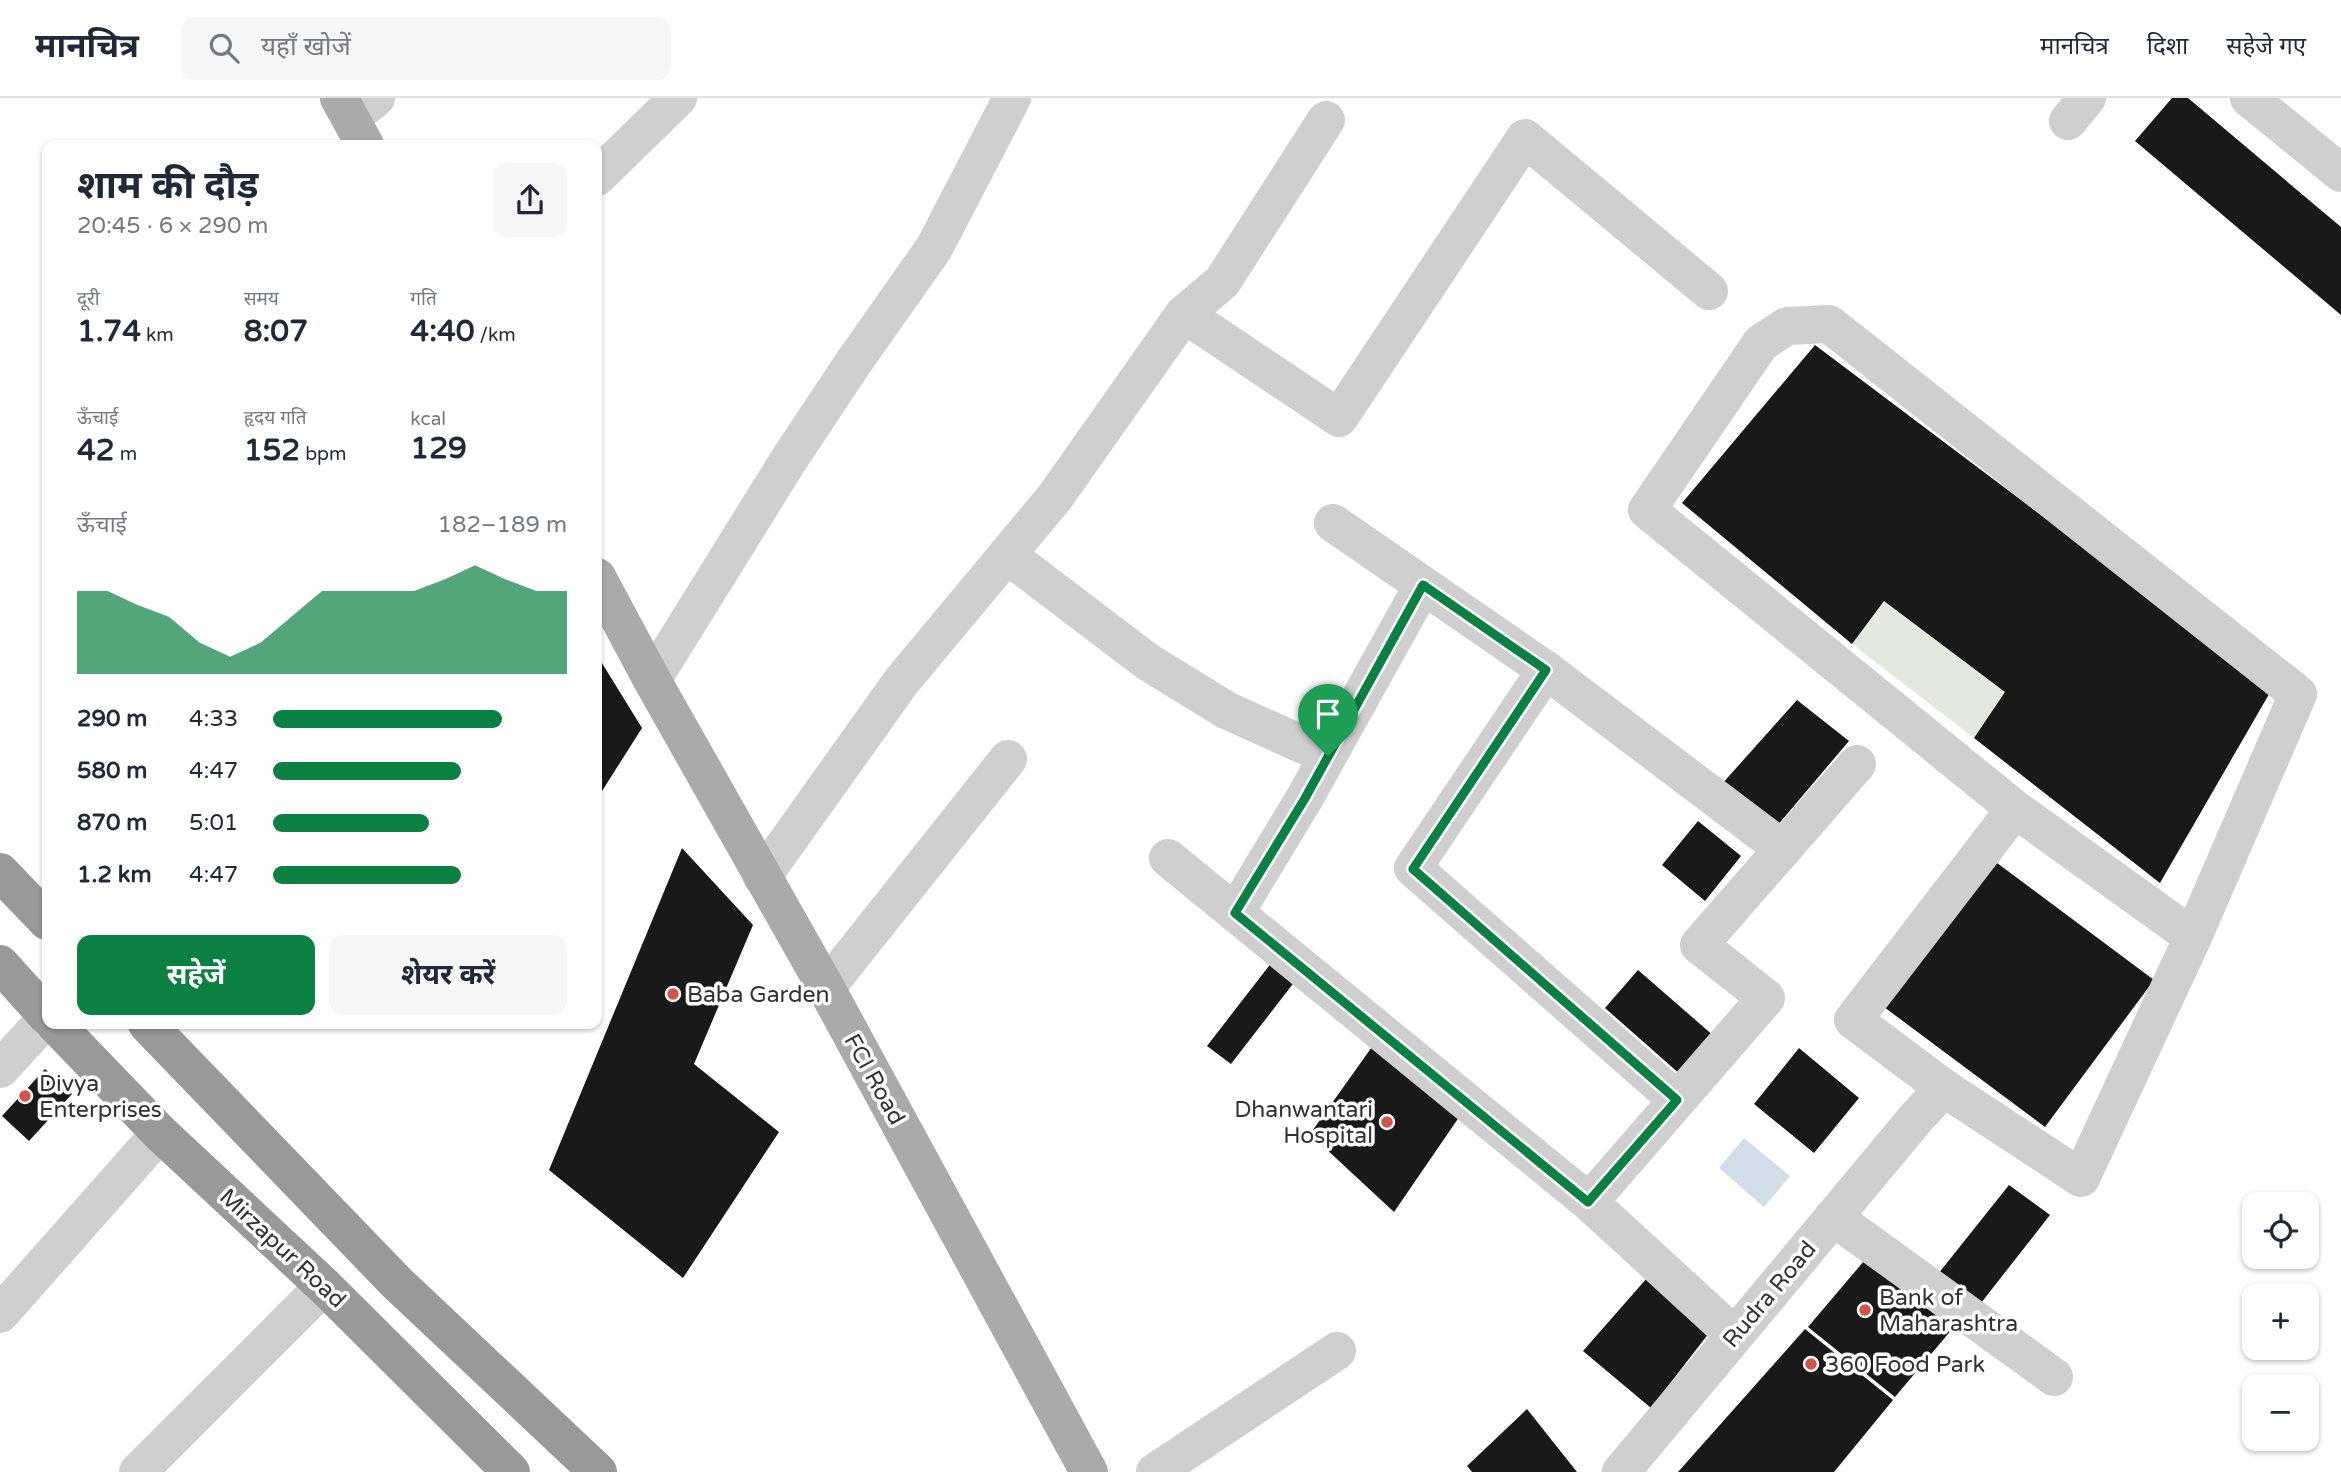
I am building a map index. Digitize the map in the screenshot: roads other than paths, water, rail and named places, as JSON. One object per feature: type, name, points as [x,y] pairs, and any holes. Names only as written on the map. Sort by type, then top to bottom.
[{"type":"highway","points":[[0,872],[42,916]]},
{"type":"highway","points":[[0,964],[42,1011]]},
{"type":"highway","name":"Mirzapur Road","points":[[60,1029],[160,1133],[324,1286],[496,1467]]},
{"type":"highway","points":[[151,1029],[397,1283],[598,1472]]},
{"type":"main road","name":"FCI Road","points":[[602,586],[826,988],[1089,1472]]},
{"type":"street","points":[[602,172],[678,98]]},
{"type":"street","points":[[652,680],[788,461],[934,248],[1012,98]]},
{"type":"street","points":[[2249,98],[2341,173]]},
{"type":"street","points":[[762,877],[901,682],[1055,497],[1184,314],[1222,282],[1326,120]]},
{"type":"street","points":[[1184,314],[1339,418],[1525,138],[1709,292]]},
{"type":"street","points":[[2015,809],[1853,1020],[1944,1088],[2081,1178],[2193,937],[2298,694],[1829,324],[1787,326],[1761,343],[1647,510],[2015,809],[2193,937]]},
{"type":"street","points":[[1333,523],[1546,670],[1783,849]]},
{"type":"street","points":[[1007,555],[1159,669],[1226,710],[1328,756]]},
{"type":"street","points":[[1235,913],[1304,800],[1423,585]]},
{"type":"street","points":[[1546,670],[1413,869],[1677,1100]]},
{"type":"street","points":[[826,988],[1008,759]]},
{"type":"street","points":[[1588,1202],[1766,998],[1699,945],[1857,764]]},
{"type":"street","points":[[1168,858],[1588,1202],[1734,1335]]},
{"type":"street","points":[[0,1069],[42,1023]]},
{"type":"street","name":"Rudra Road","points":[[1621,1472],[1944,1088]]},
{"type":"street","points":[[0,1314],[160,1133]]},
{"type":"street","points":[[1833,1217],[2054,1377]]},
{"type":"street","points":[[138,1472],[324,1286]]},
{"type":"street","points":[[1155,1472],[1337,1351]]},
{"type":"place","name":"Baba Garden","points":[[673,994]]},
{"type":"place","name":"Divya Enterprises","points":[[25,1096]]},
{"type":"place","name":"Dhanwantari Hospital","points":[[1387,1122]]},
{"type":"place","name":"Bank of Maharashtra","points":[[1865,1310]]},
{"type":"place","name":"360 Food Park","points":[[1811,1364]]}]
